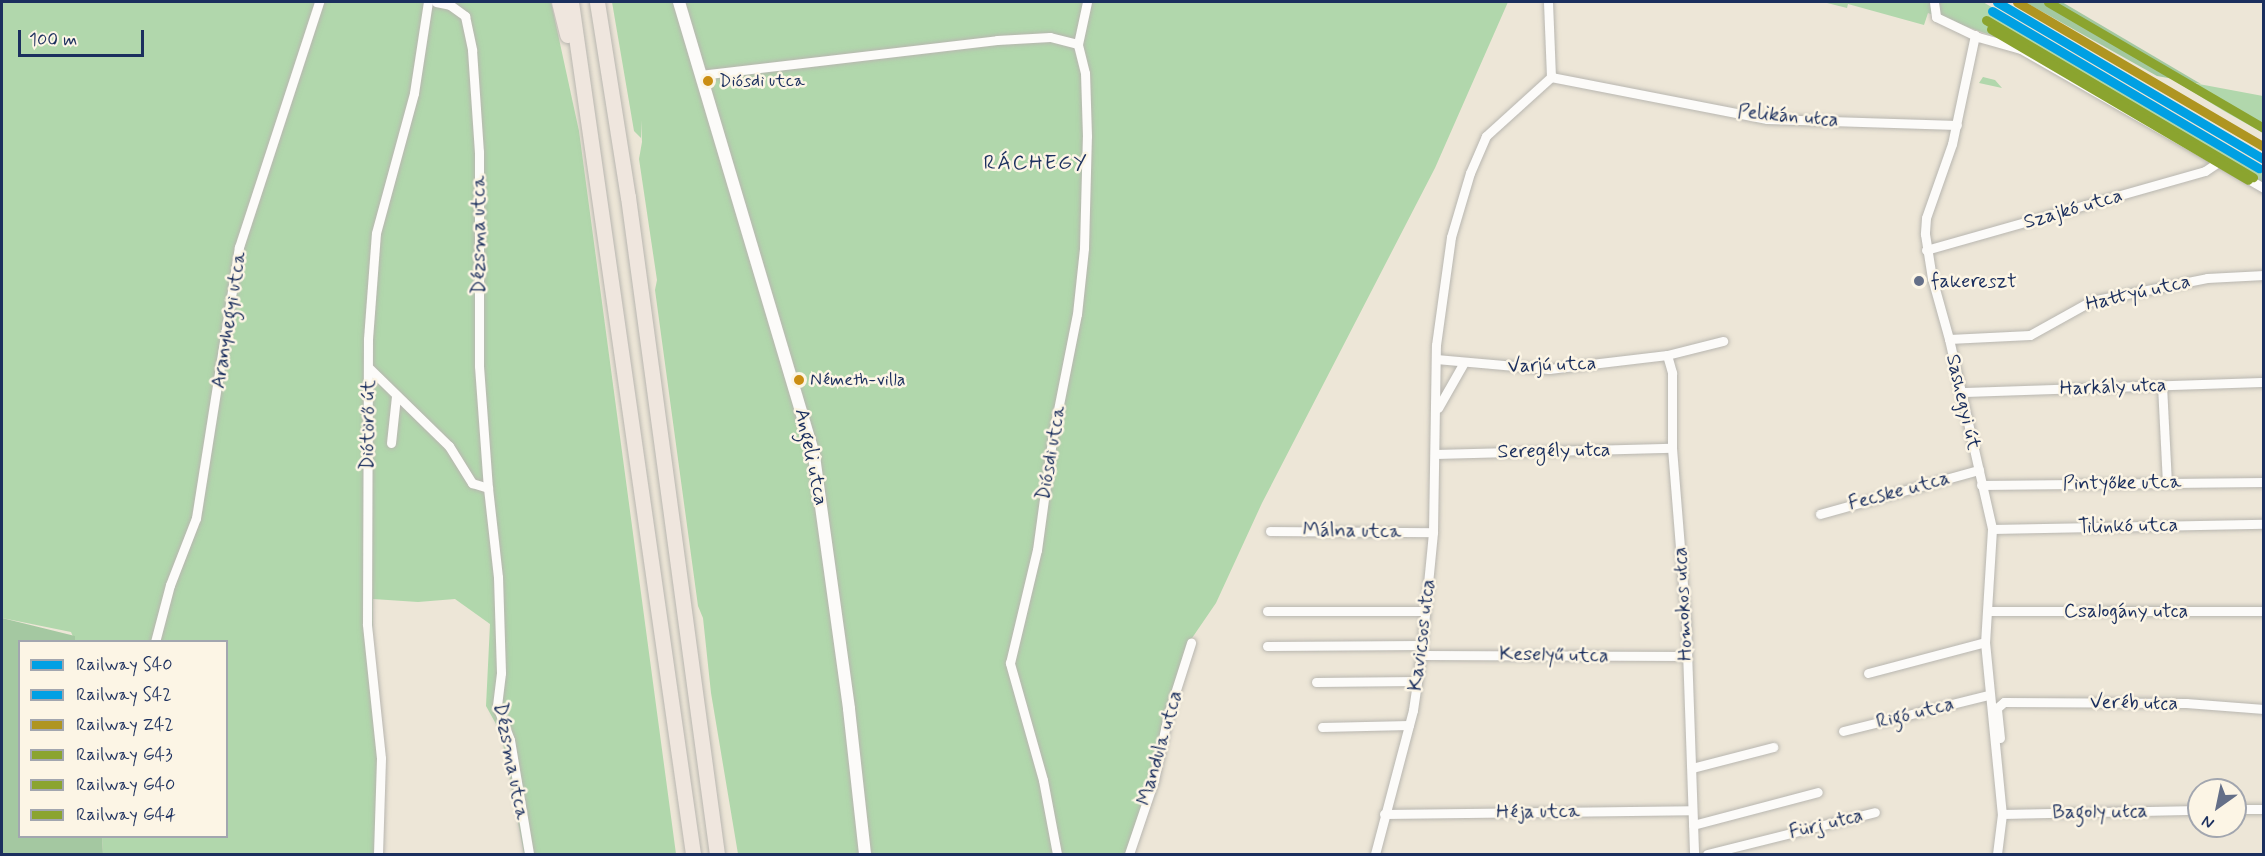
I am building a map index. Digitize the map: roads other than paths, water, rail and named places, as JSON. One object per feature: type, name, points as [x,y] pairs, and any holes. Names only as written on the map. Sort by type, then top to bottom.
[{"type":"highway","points":[[559,2],[572,58],[584,80]]},
{"type":"highway","points":[[571,2],[584,80],[693,855]]},
{"type":"highway","points":[[597,2],[628,196],[717,855]]},
{"type":"street","name":"Aranyhegyi utca","points":[[156,640],[170,585],[198,509],[240,247],[319,2]]},
{"type":"street","name":"Diótörő út","points":[[378,855],[381,758],[367,624],[369,368],[376,233],[414,93],[428,2]]},
{"type":"street","name":"Dézsma utca","points":[[436,2],[450,5],[465,16],[472,50],[479,152],[479,366],[488,488],[498,577],[501,673],[497,706],[510,740],[529,855]]},
{"type":"street","name":"Angeli utca","points":[[679,2],[813,456],[848,698],[865,855]]},
{"type":"street","name":"Diósdi utca","points":[[1057,855],[1043,780],[1010,663],[1036,552],[1052,440],[1077,314],[1084,248],[1087,136],[1085,73],[1078,44],[1087,2]]},
{"type":"street","points":[[1548,2],[1551,77]]},
{"type":"street","points":[[1934,2],[1936,17],[1975,35],[2021,49],[2264,188]]},
{"type":"street","name":"Sashegyi út","points":[[1975,35],[1957,125],[1926,218],[1926,250],[1949,339],[1947,351],[1962,392],[1992,529],[1985,642],[1988,695],[2002,814],[1997,855]]},
{"type":"street","points":[[700,75],[997,40],[1050,37],[1078,44]]},
{"type":"street","name":"Pelikán utca","points":[[1551,77],[1767,119],[1957,125]]},
{"type":"street","name":"Kavicsos utca","points":[[1375,855],[1409,725],[1421,655],[1433,532],[1437,411],[1436,359],[1441,285],[1451,237],[1478,149],[1486,136],[1551,77]]},
{"type":"street","name":"Szajkó utca","points":[[1926,250],[2205,171],[2217,163]]},
{"type":"street","name":"Hattyú utca","points":[[1949,339],[2030,335],[2091,301],[2207,278],[2264,275]]},
{"type":"street","name":"Varjú utca","points":[[1436,359],[1463,364],[1549,369],[1667,355],[1723,341]]},
{"type":"street","name":"Homokos utca","points":[[1667,355],[1672,373],[1672,448],[1687,656],[1694,855]]},
{"type":"street","name":"Kavicsos utca","points":[[1437,411],[1463,364]]},
{"type":"street","points":[[369,368],[449,446],[472,483],[488,488]]},
{"type":"street","name":"Harkály utca","points":[[1962,392],[2264,382]]},
{"type":"street","points":[[1436,383],[1451,385]]},
{"type":"street","points":[[2162,385],[2167,483]]},
{"type":"street","points":[[391,443],[396,396]]},
{"type":"street","name":"Seregély utca","points":[[1435,454],[1672,448]]},
{"type":"street","name":"Fecske utca","points":[[1820,514],[1979,470]]},
{"type":"street","name":"Pintyőke utca","points":[[1981,485],[2264,482]]},
{"type":"street","name":"Tilinkó utca","points":[[1992,529],[2264,524]]},
{"type":"street","name":"Málna utca","points":[[1270,531],[1433,532]]},
{"type":"street","points":[[1267,611],[1425,611]]},
{"type":"street","name":"Csalogány utca","points":[[1988,611],[2264,611]]},
{"type":"street","points":[[1868,673],[1985,642]]},
{"type":"street","name":"Mandula utca","points":[[1129,855],[1154,780],[1168,715],[1191,643]]},
{"type":"street","points":[[1267,646],[1422,645]]},
{"type":"street","name":"Keselyű utca","points":[[1421,655],[1687,656]]},
{"type":"street","points":[[1316,682],[1417,681]]},
{"type":"street","name":"Rigó utca","points":[[1843,730],[1988,695]]},
{"type":"street","name":"Sashegyi út","points":[[1999,776],[2002,767],[1997,708],[2004,702]]},
{"type":"street","name":"Veréb utca","points":[[2004,702],[2186,703],[2264,709]]},
{"type":"street","points":[[1322,727],[1409,725]]},
{"type":"street","points":[[1692,768],[1773,747]]},
{"type":"street","points":[[1693,825],[1818,792]]},
{"type":"street","points":[[2247,809],[2264,809]]},
{"type":"street","name":"Héja utca","points":[[1384,814],[1692,810]]},
{"type":"street","name":"Bagoly utca","points":[[2002,814],[2187,810]]},
{"type":"street","name":"Fürj utca","points":[[1707,855],[1875,812]]},
{"type":"rail line","name":"S40","points":[[1997,2],[2264,159]]},
{"type":"rail line","name":"Z42","points":[[2017,2],[2264,147]]},
{"type":"rail line","name":"G40","points":[[2048,2],[2264,128]]},
{"type":"rail line","name":"S42","points":[[1992,11],[2259,168]]},
{"type":"rail line","name":"G43","points":[[1986,20],[2253,177]]},
{"type":"rail line","name":"G44","points":[[1991,29],[2248,180]]},
{"type":"place","name":"Diósdi utca","points":[[708,81]]},
{"type":"place","name":"fakereszt","points":[[1919,281]]},
{"type":"place","name":"Németh-villa","points":[[799,380]]},
{"type":"district","name":"RÁCHEGY","points":[[1036,163]]}]
